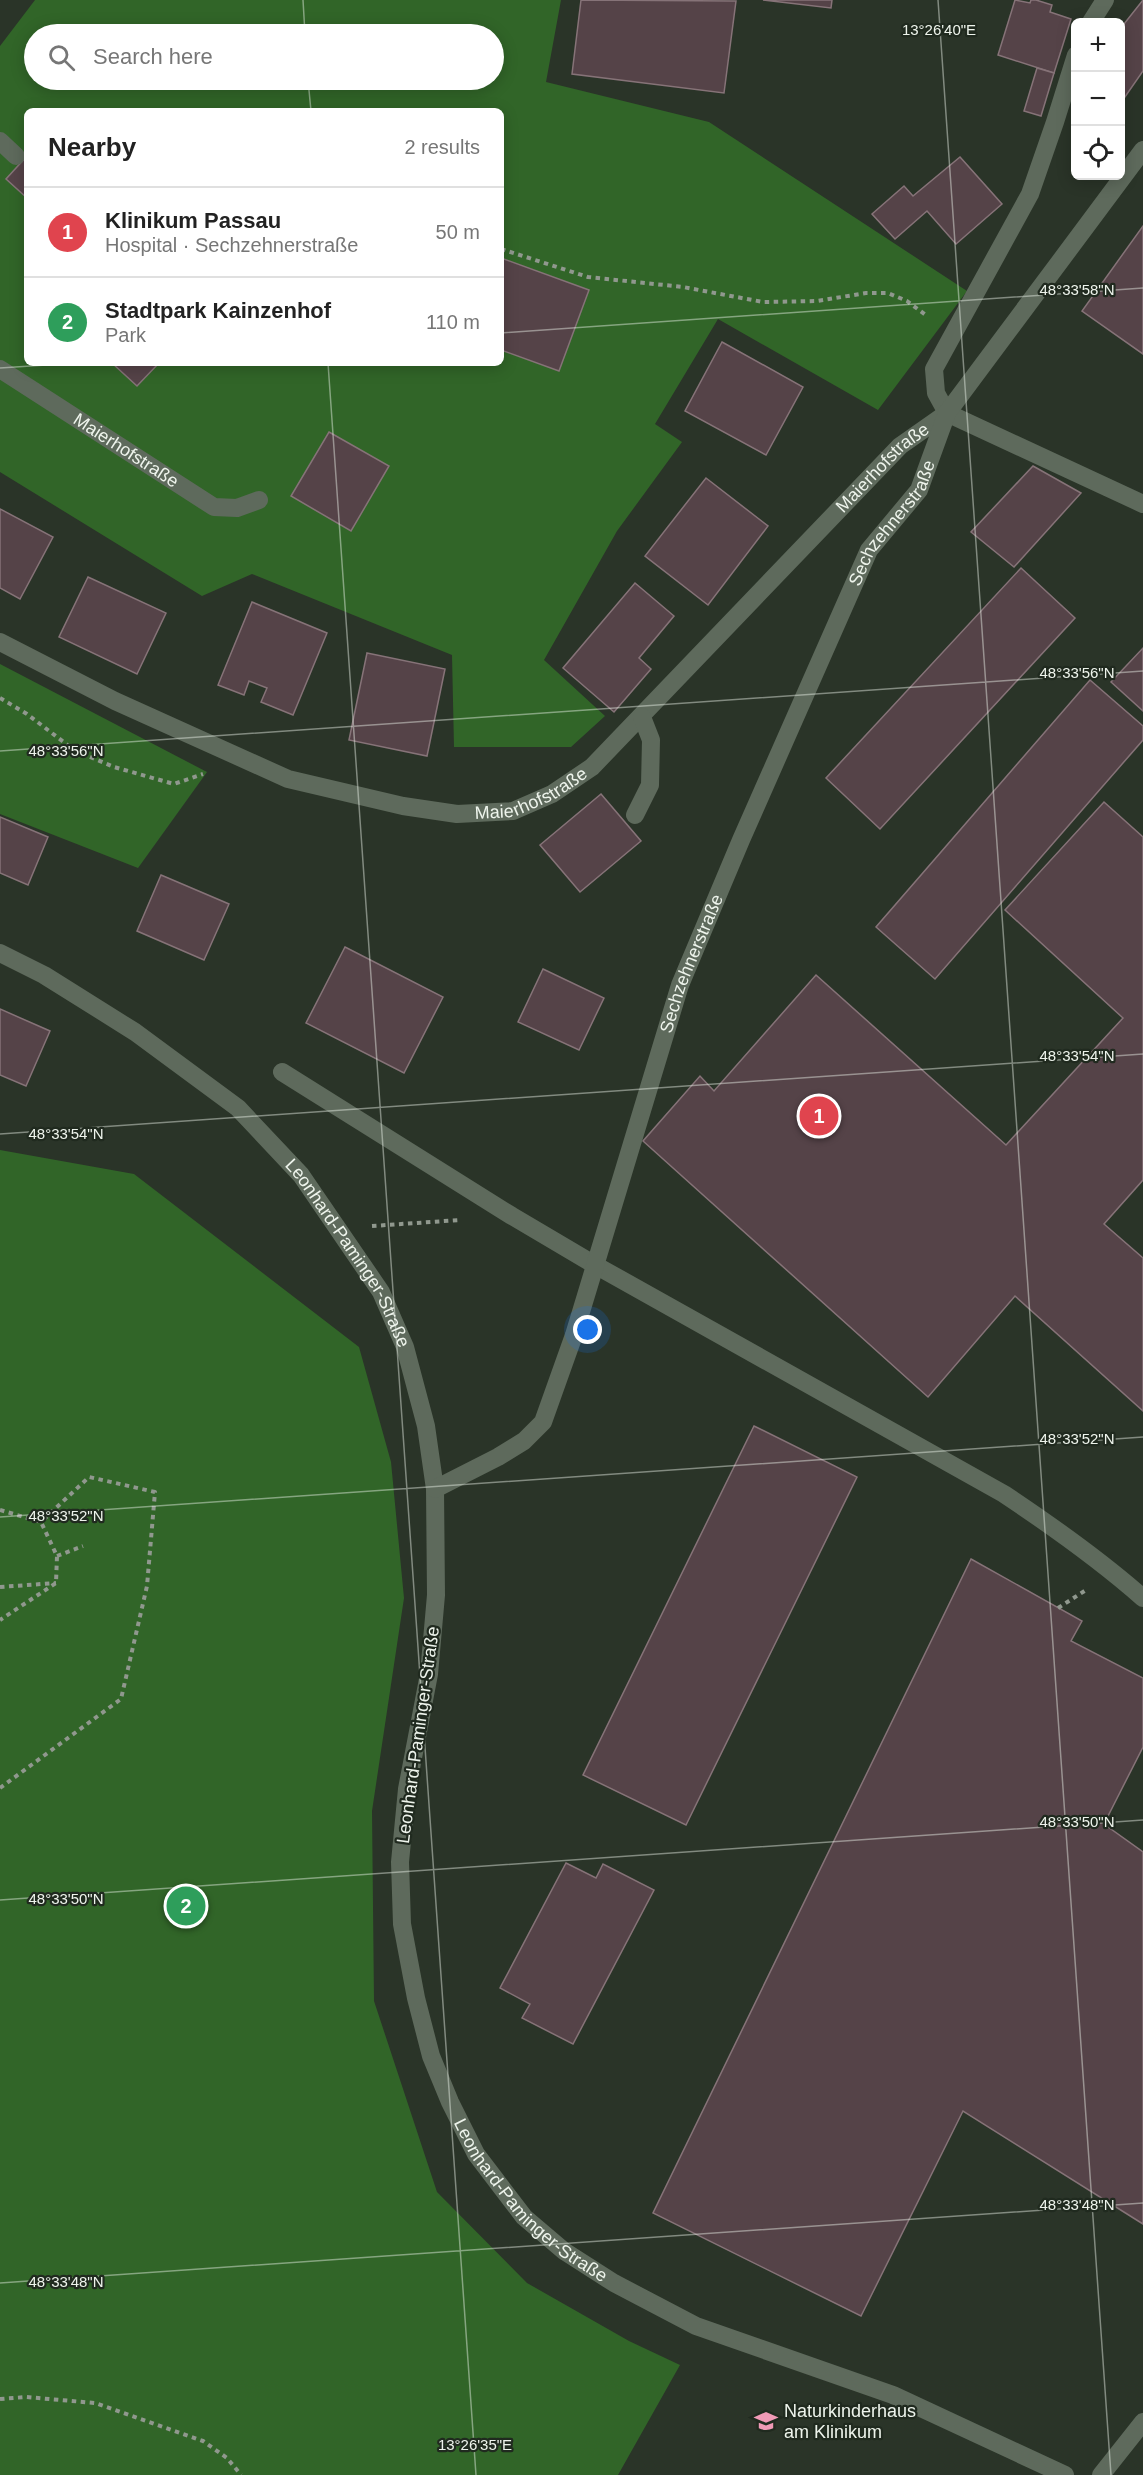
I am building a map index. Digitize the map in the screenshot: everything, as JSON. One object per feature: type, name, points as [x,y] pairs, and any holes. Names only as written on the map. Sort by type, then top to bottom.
[{"type":"street","points":[[1094,18],[1105,0]]},
{"type":"street","points":[[1071,71],[1030,194],[934,369],[936,393],[947,413],[1143,504]]},
{"type":"street","points":[[0,141],[16,156]]},
{"type":"street","name":"Sechzehnerstraße","points":[[435,1489],[525,1441],[543,1422],[574,1335],[680,986],[741,840],[869,550],[919,490],[947,413],[1143,150]]},
{"type":"street","name":"Maierhofstraße","points":[[0,369],[213,507],[237,508],[259,500]]},
{"type":"street","name":"Maierhofstraße","points":[[0,642],[115,701],[288,779],[403,806],[457,813],[513,811],[552,794],[592,767],[900,446],[947,413]]},
{"type":"street","points":[[635,815],[650,785],[651,740],[642,717]]},
{"type":"street","name":"Leonhard-Paminger-Straße","points":[[0,953],[44,975],[135,1032],[238,1108],[301,1175],[381,1292],[405,1347],[426,1426],[435,1489],[436,1595],[429,1674],[407,1789],[400,1862],[402,1924],[416,1998],[431,2056],[476,2154],[524,2217],[564,2251],[614,2283],[696,2326],[893,2395],[1065,2475]]},
{"type":"street","points":[[282,1072],[512,1216],[595,1265],[1004,1494],[1077,1544],[1143,1598]]},
{"type":"street","points":[[1101,2475],[1143,2422]]},
{"type":"path","points":[[504,250],[588,277],[683,287],[763,302],[817,301],[866,293],[888,293],[907,301]]},
{"type":"path","points":[[0,698],[27,714],[74,750],[114,766],[174,784],[207,772]]},
{"type":"path","points":[[338,1228],[512,1216]]},
{"type":"path","points":[[0,1788],[121,1699],[147,1586],[155,1492],[89,1477],[42,1522]]},
{"type":"path","points":[[0,1510],[42,1522]]},
{"type":"path","points":[[42,1522],[57,1556],[56,1583]]},
{"type":"path","points":[[57,1556],[83,1546]]},
{"type":"path","points":[[0,1587],[56,1583]]},
{"type":"path","points":[[0,1620],[56,1583]]},
{"type":"path","points":[[0,2399],[26,2397],[95,2403],[203,2441],[227,2458],[240,2475]]},
{"type":"green space","points":[[35,0],[561,0],[546,82],[709,122],[967,291],[878,410],[718,319],[655,424],[682,442],[617,531],[544,660],[605,716],[571,747],[454,747],[452,655],[252,574],[202,596],[0,472],[0,46]]},
{"type":"green space","points":[[0,664],[207,772],[138,868],[0,814]]},
{"type":"green space","points":[[0,1150],[134,1174],[359,1347],[391,1462],[404,1598],[372,1811],[374,2001],[437,2192],[527,2283],[629,2341],[680,2365],[618,2475],[0,2475]]},
{"type":"building","points":[[581,0],[736,1],[724,93],[572,74]]},
{"type":"building","points":[[763,0],[832,0],[831,8]]},
{"type":"building","points":[[1015,0],[1030,3],[1031,0],[1036,0],[1052,5],[1050,12],[1071,19],[1054,73],[998,55]]},
{"type":"building","points":[[1143,0],[1143,71],[1125,97],[1125,72],[1125,23]]},
{"type":"building","points":[[1037,68],[1054,73],[1041,116],[1024,111]]},
{"type":"building","points":[[960,157],[1002,204],[956,244],[927,211],[895,239],[872,214],[904,186],[913,196]]},
{"type":"building","points":[[24,159],[24,195],[6,179]]},
{"type":"building","points":[[1143,226],[1143,354],[1082,311]]},
{"type":"building","points":[[504,259],[589,290],[559,371],[504,351]]},
{"type":"building","points":[[722,342],[803,387],[766,455],[685,411]]},
{"type":"building","points":[[115,366],[156,366],[137,386]]},
{"type":"building","points":[[329,432],[389,466],[351,531],[291,496]]},
{"type":"building","points":[[1033,466],[1081,493],[1014,567],[971,532]]},
{"type":"building","points":[[706,478],[768,526],[708,605],[645,556]]},
{"type":"building","points":[[0,509],[53,537],[20,599],[0,588]]},
{"type":"building","points":[[1021,568],[1075,618],[880,829],[826,778]]},
{"type":"building","points":[[88,577],[166,613],[137,674],[59,637]]},
{"type":"building","points":[[635,583],[674,616],[639,658],[651,669],[614,712],[563,668]]},
{"type":"building","points":[[252,602],[327,633],[293,715],[261,702],[267,688],[249,681],[244,695],[218,685]]},
{"type":"building","points":[[1143,648],[1143,711],[1111,682]]},
{"type":"building","points":[[367,653],[445,669],[427,756],[349,740]]},
{"type":"building","points":[[1090,680],[1143,726],[1143,740],[935,979],[876,927]]},
{"type":"building","points":[[601,794],[641,841],[580,892],[540,845]]},
{"type":"building","points":[[1104,802],[1143,837],[1143,1180],[1104,1224],[1143,1258],[1143,1411],[1015,1296],[928,1397],[643,1141],[700,1076],[714,1091],[816,975],[1006,1145],[1123,1018],[1005,910]]},
{"type":"building","points":[[0,817],[48,837],[28,885],[0,873]]},
{"type":"building","points":[[161,875],[229,904],[204,960],[137,931]]},
{"type":"building","points":[[345,947],[443,997],[404,1073],[306,1023]]},
{"type":"building","points":[[543,969],[604,998],[579,1050],[518,1022]]},
{"type":"building","points":[[0,1009],[50,1031],[26,1086],[0,1075]]},
{"type":"building","points":[[754,1426],[857,1477],[686,1825],[583,1775]]},
{"type":"building","points":[[971,1559],[1082,1621],[1071,1641],[1143,1678],[1143,1747],[1104,1824],[1143,1852],[1143,2224],[963,2111],[861,2316],[653,2213]]},
{"type":"building","points":[[566,1863],[596,1878],[603,1864],[654,1890],[573,2044],[522,2018],[530,2004],[500,1988]]},
{"type":"place","name":"Klinikum Passau","points":[[819,1116]]},
{"type":"place","name":"Stadtpark Kainzenhof","points":[[186,1906]]},
{"type":"place","name":"Naturkinderhaus am Klinikum","points":[[766,2421]]}]
